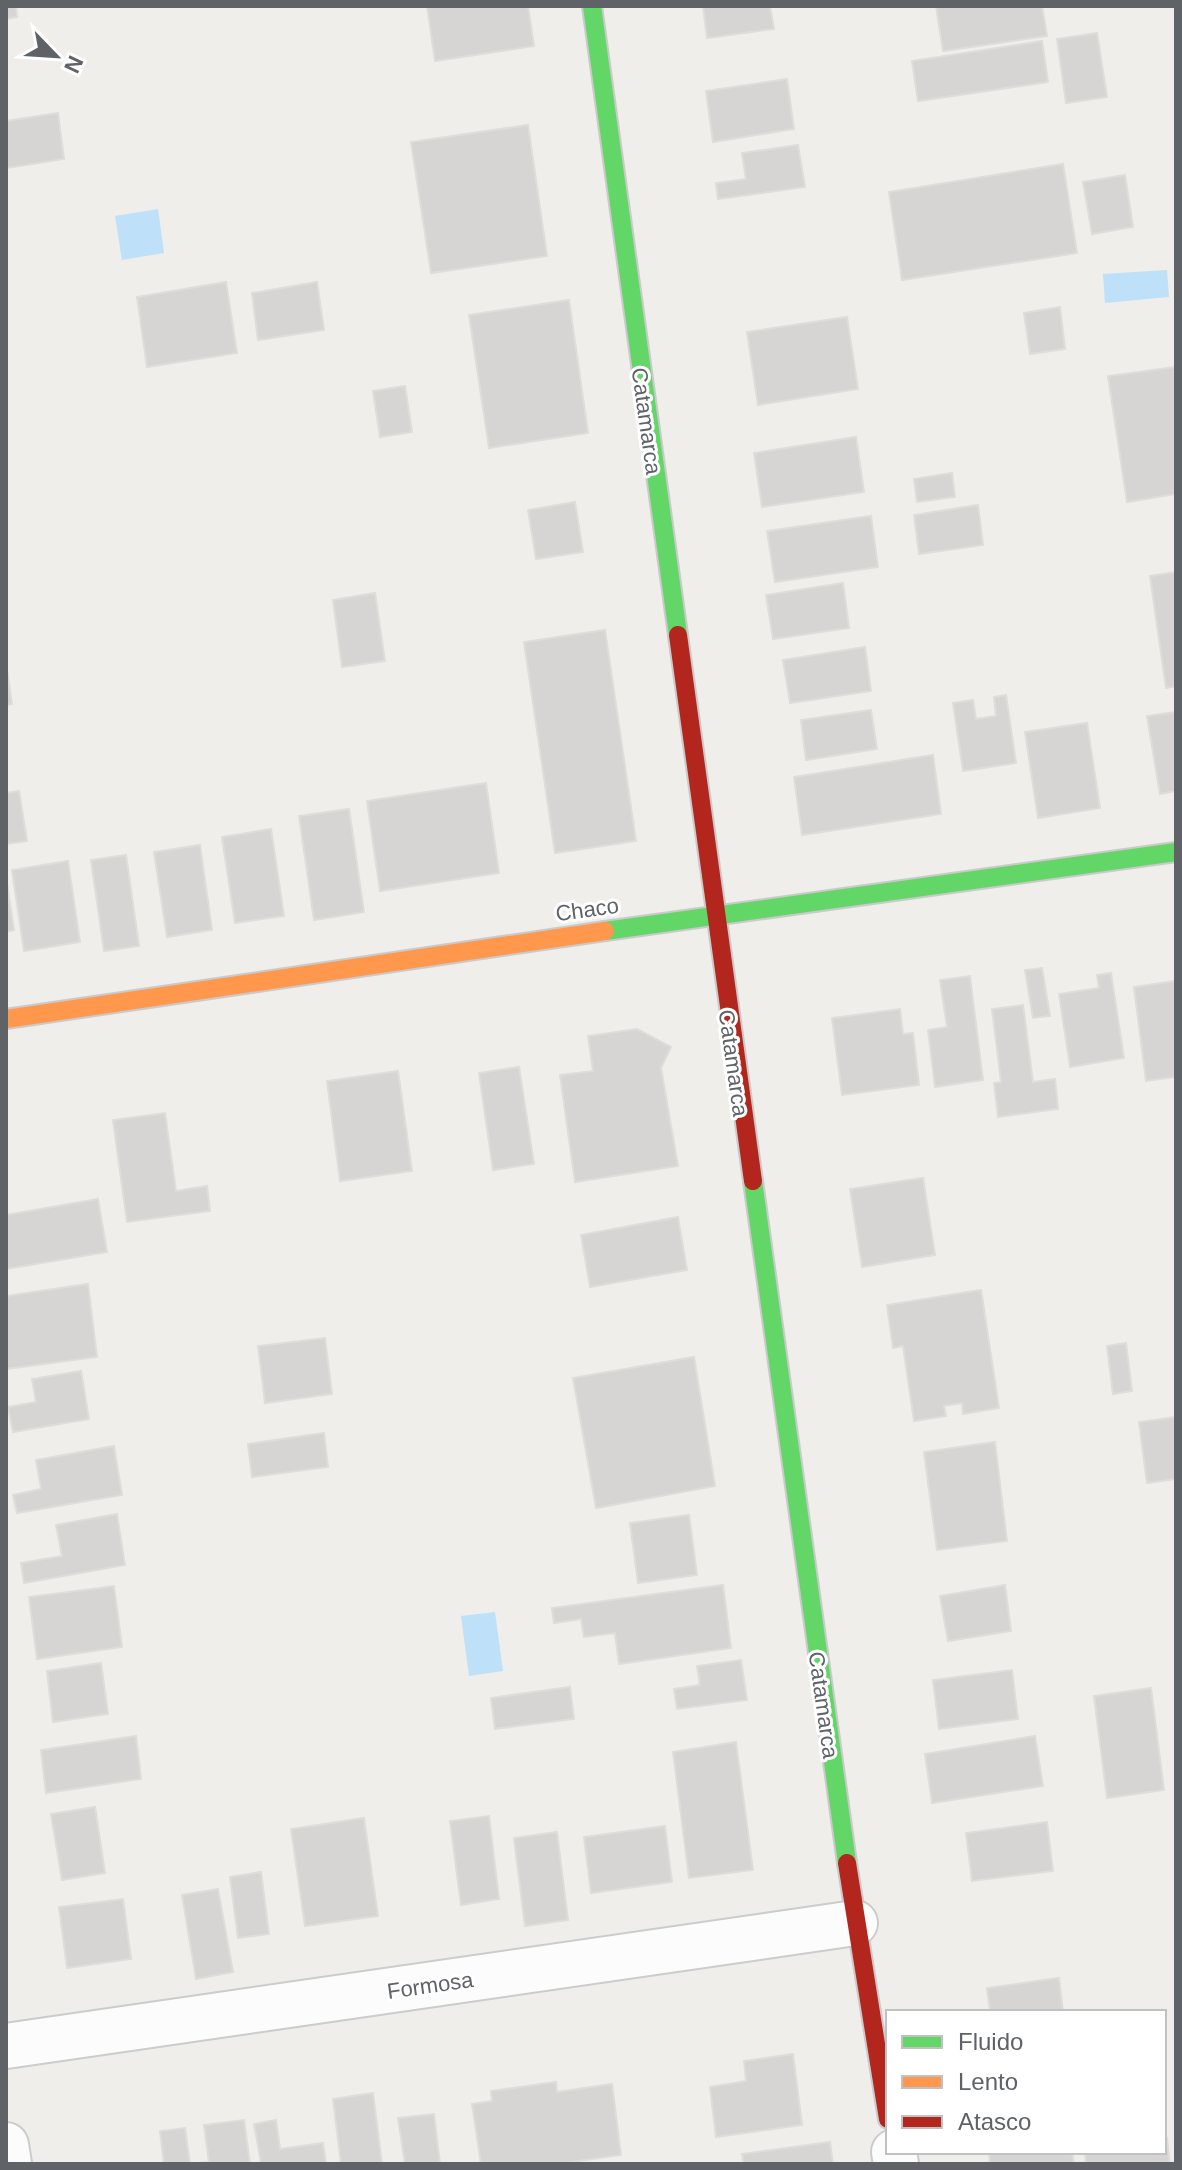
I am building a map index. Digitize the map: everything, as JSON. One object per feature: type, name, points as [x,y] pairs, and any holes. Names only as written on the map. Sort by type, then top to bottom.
[{"type":"street","name":"Catamarca","points":[[592,6],[714,915],[855,1923],[886,2107]]},
{"type":"street","name":"Chaco","points":[[6,1019],[714,915],[1176,852]]},
{"type":"street","name":"Formosa","points":[[6,2046],[855,1923]]},
{"type":"street","points":[[6,2145],[9,2164]]},
{"type":"water","points":[[158,209],[164,253],[122,260],[115,216]]},
{"type":"water","points":[[1167,270],[1169,297],[1105,303],[1103,274]]},
{"type":"water","points":[[495,1612],[503,1671],[469,1676],[461,1616]]},
{"type":"building","points":[[6,6],[16,6],[17,17],[6,19]]},
{"type":"building","points":[[427,6],[528,6],[534,46],[435,61]]},
{"type":"building","points":[[703,6],[770,6],[774,29],[707,38]]},
{"type":"building","points":[[936,6],[1042,6],[1047,36],[943,51]]},
{"type":"building","points":[[1097,33],[1107,97],[1066,103],[1057,39]]},
{"type":"building","points":[[1042,41],[1048,82],[918,101],[912,61]]},
{"type":"building","points":[[787,79],[794,129],[713,142],[706,91]]},
{"type":"building","points":[[58,113],[64,159],[6,168],[6,121]]},
{"type":"building","points":[[528,125],[547,256],[431,273],[411,142]]},
{"type":"building","points":[[798,145],[805,187],[718,199],[716,183],[746,179],[742,153]]},
{"type":"building","points":[[1063,164],[1077,253],[902,280],[889,192]]},
{"type":"building","points":[[1125,175],[1133,227],[1092,234],[1083,182]]},
{"type":"building","points":[[226,282],[237,353],[147,367],[137,297]]},
{"type":"building","points":[[317,282],[324,330],[258,340],[252,293]]},
{"type":"building","points":[[569,300],[588,433],[489,448],[469,315]]},
{"type":"building","points":[[1060,307],[1065,349],[1030,354],[1024,313]]},
{"type":"building","points":[[847,317],[858,389],[758,405],[747,332]]},
{"type":"building","points":[[1176,367],[1176,494],[1127,502],[1108,376]]},
{"type":"building","points":[[405,386],[412,432],[380,437],[373,391]]},
{"type":"building","points":[[856,437],[864,492],[762,507],[754,453]]},
{"type":"building","points":[[952,473],[955,497],[917,502],[914,479]]},
{"type":"building","points":[[575,502],[583,552],[536,559],[528,510]]},
{"type":"building","points":[[978,505],[983,545],[919,554],[914,515]]},
{"type":"building","points":[[871,516],[878,567],[775,582],[767,531]]},
{"type":"building","points":[[1176,572],[1176,686],[1166,688],[1150,576]]},
{"type":"building","points":[[843,583],[849,628],[773,639],[766,595]]},
{"type":"building","points":[[375,593],[385,661],[342,667],[333,600]]},
{"type":"building","points":[[605,630],[636,841],[555,853],[524,642]]},
{"type":"building","points":[[865,647],[871,691],[790,703],[783,660]]},
{"type":"building","points":[[6,663],[12,704],[6,705]]},
{"type":"building","points":[[1006,695],[1016,763],[963,771],[953,703],[973,700],[976,719],[996,716],[994,697]]},
{"type":"building","points":[[871,710],[877,749],[806,760],[801,720]]},
{"type":"building","points":[[1176,712],[1176,791],[1160,794],[1147,716]]},
{"type":"building","points":[[1087,723],[1100,808],[1038,818],[1025,732]]},
{"type":"building","points":[[933,755],[941,814],[802,835],[794,777]]},
{"type":"building","points":[[486,783],[499,873],[380,891],[367,801]]},
{"type":"building","points":[[19,791],[27,841],[6,844],[6,793]]},
{"type":"building","points":[[349,809],[364,912],[314,920],[299,816]]},
{"type":"building","points":[[271,829],[284,916],[235,923],[222,837]]},
{"type":"building","points":[[200,845],[212,930],[167,937],[154,852]]},
{"type":"building","points":[[126,855],[139,946],[104,951],[91,860]]},
{"type":"building","points":[[68,861],[80,942],[24,951],[12,870]]},
{"type":"building","points":[[6,877],[14,930],[6,932]]},
{"type":"building","points":[[1042,968],[1050,1016],[1033,1018],[1025,970]]},
{"type":"building","points":[[1111,973],[1124,1058],[1070,1067],[1059,994],[1099,988],[1097,975]]},
{"type":"building","points":[[970,976],[983,1080],[935,1087],[928,1030],[947,1027],[940,980]]},
{"type":"building","points":[[1175,981],[1176,1077],[1146,1081],[1134,987]]},
{"type":"building","points":[[1023,1005],[1033,1082],[1055,1079],[1058,1109],[998,1117],[994,1083],[1001,1082],[992,1009]]},
{"type":"building","points":[[900,1009],[903,1034],[913,1033],[919,1085],[842,1095],[832,1018]]},
{"type":"building","points":[[637,1029],[671,1047],[661,1068],[678,1166],[575,1182],[560,1075],[593,1071],[588,1036]]},
{"type":"building","points":[[519,1067],[534,1164],[493,1170],[479,1073]]},
{"type":"building","points":[[398,1071],[412,1171],[340,1181],[327,1081]]},
{"type":"building","points":[[165,1113],[176,1191],[207,1186],[210,1211],[127,1222],[113,1120]]},
{"type":"building","points":[[923,1178],[935,1255],[862,1267],[850,1189]]},
{"type":"building","points":[[98,1199],[107,1252],[6,1269],[6,1215]]},
{"type":"building","points":[[678,1217],[687,1270],[590,1287],[581,1235]]},
{"type":"building","points":[[88,1284],[97,1357],[6,1369],[6,1296]]},
{"type":"building","points":[[981,1290],[999,1408],[963,1414],[962,1403],[944,1406],[946,1416],[914,1421],[903,1346],[893,1348],[887,1305]]},
{"type":"building","points":[[325,1338],[332,1394],[265,1403],[258,1346]]},
{"type":"building","points":[[1126,1343],[1132,1391],[1113,1394],[1107,1346]]},
{"type":"building","points":[[694,1357],[715,1486],[596,1508],[573,1378]]},
{"type":"building","points":[[81,1371],[89,1419],[13,1432],[8,1407],[36,1402],[32,1379]]},
{"type":"building","points":[[1176,1417],[1176,1479],[1147,1483],[1139,1422]]},
{"type":"building","points":[[324,1433],[328,1467],[252,1477],[248,1444]]},
{"type":"building","points":[[995,1442],[1007,1541],[937,1550],[924,1452]]},
{"type":"building","points":[[114,1446],[122,1495],[17,1513],[13,1495],[41,1489],[36,1460]]},
{"type":"building","points":[[117,1514],[125,1565],[24,1583],[21,1563],[62,1556],[56,1525]]},
{"type":"building","points":[[689,1515],[697,1575],[638,1583],[630,1523]]},
{"type":"building","points":[[723,1585],[731,1648],[619,1664],[615,1633],[584,1637],[581,1619],[554,1623],[552,1608]]},
{"type":"building","points":[[1005,1585],[1011,1631],[948,1641],[940,1596]]},
{"type":"building","points":[[114,1586],[122,1647],[37,1659],[29,1597]]},
{"type":"building","points":[[741,1660],[747,1700],[677,1709],[674,1689],[700,1685],[697,1666]]},
{"type":"building","points":[[101,1663],[108,1714],[53,1722],[47,1671]]},
{"type":"building","points":[[1012,1670],[1018,1719],[939,1729],[933,1680]]},
{"type":"building","points":[[570,1687],[574,1719],[495,1729],[491,1698]]},
{"type":"building","points":[[1151,1688],[1164,1790],[1107,1798],[1094,1696]]},
{"type":"building","points":[[136,1736],[141,1779],[46,1793],[41,1750]]},
{"type":"building","points":[[1035,1736],[1043,1786],[932,1803],[925,1754]]},
{"type":"building","points":[[736,1742],[753,1870],[689,1878],[673,1752]]},
{"type":"building","points":[[95,1807],[105,1873],[62,1880],[51,1814]]},
{"type":"building","points":[[489,1816],[499,1899],[461,1905],[450,1821]]},
{"type":"building","points":[[364,1818],[378,1916],[305,1926],[291,1829]]},
{"type":"building","points":[[1047,1822],[1053,1871],[972,1881],[966,1833]]},
{"type":"building","points":[[665,1826],[672,1882],[591,1893],[584,1837]]},
{"type":"building","points":[[557,1832],[568,1920],[525,1926],[514,1838]]},
{"type":"building","points":[[261,1872],[269,1934],[238,1938],[230,1877]]},
{"type":"building","points":[[218,1889],[233,1972],[196,1979],[182,1895]]},
{"type":"building","points":[[123,1899],[131,1959],[67,1968],[59,1907]]},
{"type":"building","points":[[1059,1978],[1063,2010],[990,2010],[987,1988]]},
{"type":"building","points":[[793,2054],[802,2125],[716,2137],[710,2087],[746,2081],[744,2061]]},
{"type":"building","points":[[556,2082],[557,2092],[612,2084],[621,2155],[557,2164],[481,2164],[472,2104],[492,2101],[491,2091]]},
{"type":"building","points":[[373,2093],[382,2164],[341,2164],[333,2099]]},
{"type":"building","points":[[434,2114],[440,2164],[405,2164],[398,2118]]},
{"type":"building","points":[[244,2120],[250,2164],[190,2164],[209,2162],[204,2125]]},
{"type":"building","points":[[276,2120],[280,2149],[323,2143],[326,2164],[261,2163],[254,2124]]},
{"type":"building","points":[[185,2128],[190,2164],[164,2164],[160,2131]]},
{"type":"building","points":[[1167,2138],[1170,2164],[1086,2164],[1085,2154],[1166,2154]]},
{"type":"building","points":[[830,2142],[833,2164],[744,2164],[742,2154]]},
{"type":"building","points":[[989,2154],[1072,2154],[1074,2164],[990,2164]]},
{"type":"traffic: fast","points":[[592,6],[678,635]]},
{"type":"traffic: fast","points":[[605,931],[1176,852]]},
{"type":"traffic: fast","points":[[753,1181],[847,1863]]},
{"type":"traffic: slow","points":[[6,1019],[605,931]]},
{"type":"traffic: jam","points":[[678,635],[753,1181]]},
{"type":"traffic: jam","points":[[847,1863],[886,2107]]}]
